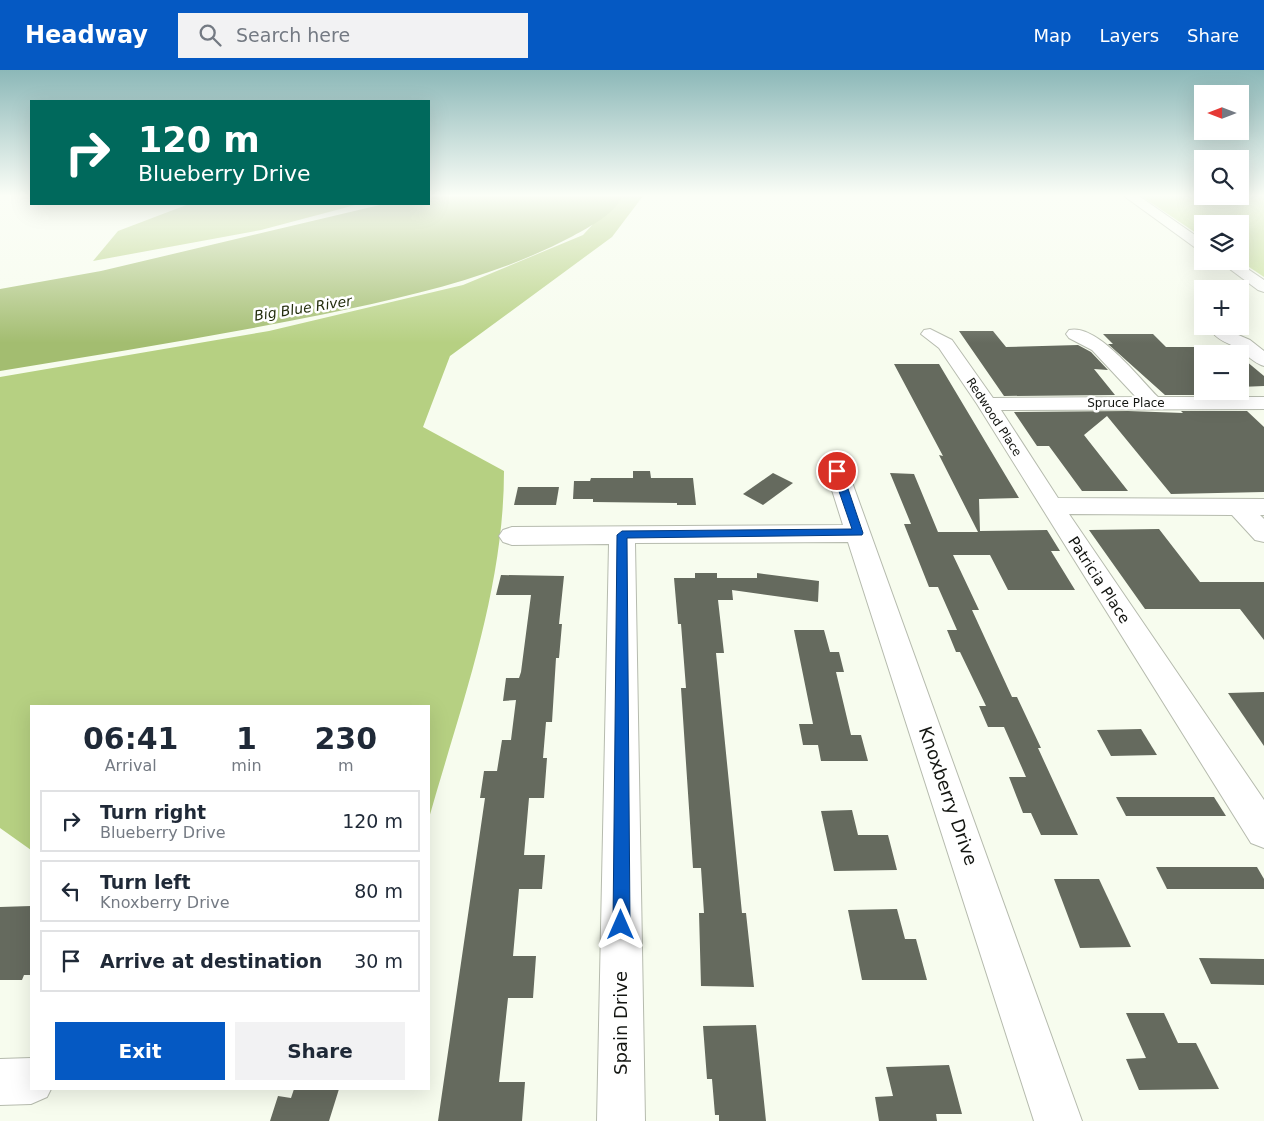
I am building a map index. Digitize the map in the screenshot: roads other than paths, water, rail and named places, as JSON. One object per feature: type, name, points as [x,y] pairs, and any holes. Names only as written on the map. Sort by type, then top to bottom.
[{"type":"street","points":[[1239,270],[1264,287]]},
{"type":"street","name":"Redwood Place","points":[[930,334],[946,344],[987,404],[1051,506]]},
{"type":"street","points":[[1075,334],[1098,346],[1152,403]]},
{"type":"street","points":[[1226,335],[1244,344],[1264,360]]},
{"type":"street","name":"Spruce Place","points":[[987,404],[1264,403]]},
{"type":"street","name":"Knoxberry Drive","points":[[837,471],[1058,1121]]},
{"type":"street","points":[[1051,506],[1264,507]]},
{"type":"street","name":"Patricia Place","points":[[1051,506],[1263,829]]},
{"type":"street","points":[[1239,507],[1264,534]]},
{"type":"street","points":[[512,536],[858,533]]},
{"type":"street","name":"Spain Drive","points":[[621,1121],[622,535]]},
{"type":"street","points":[[0,1082],[30,1081]]},
{"type":"water","name":"Big Blue River","points":[[211,245],[554,245],[483,274],[389,300],[284,322],[0,371],[0,289],[101,271]]}]
